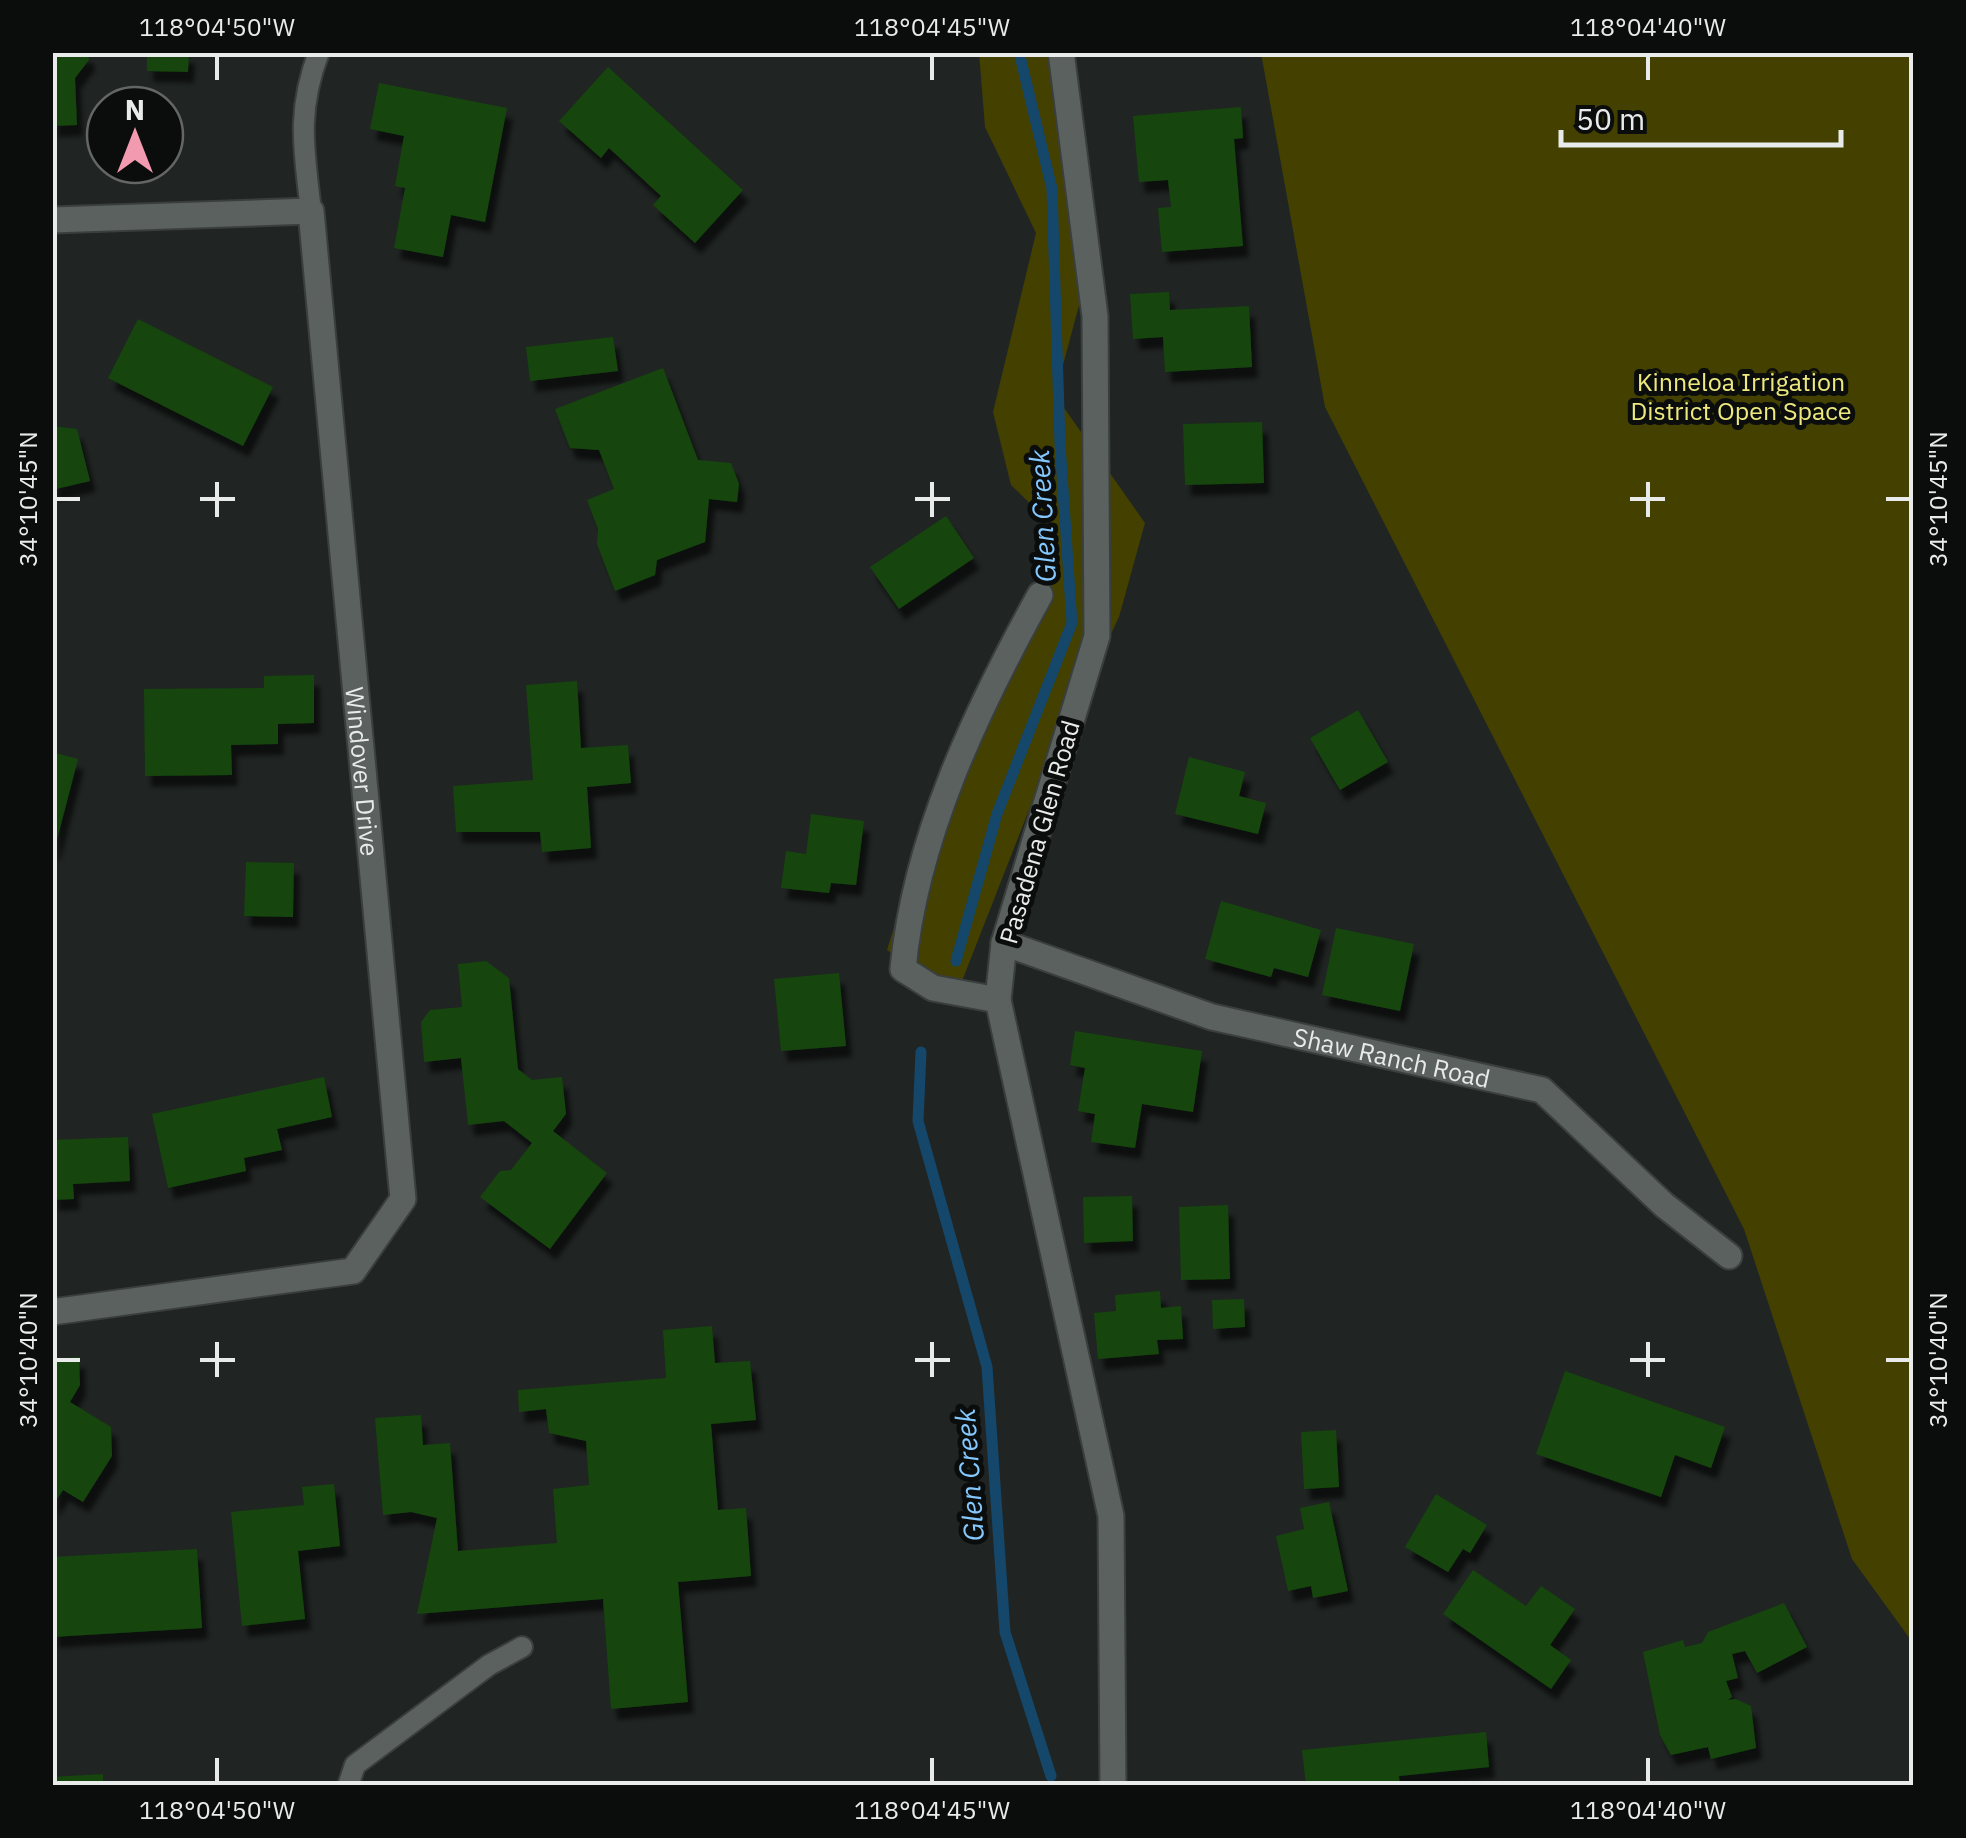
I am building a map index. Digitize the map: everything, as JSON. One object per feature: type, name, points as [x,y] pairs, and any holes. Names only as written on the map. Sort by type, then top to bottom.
[{"type":"street","name":"Pasadena Glen Road","points":[[1060,52],[1095,316],[1098,636],[1004,943],[998,1000],[1111,1516],[1113,1786]]},
{"type":"street","points":[[52,220],[310,211]]},
{"type":"street","name":"Windover Drive","points":[[52,1312],[353,1271],[403,1199],[310,211]]},
{"type":"street","points":[[998,1000],[933,988],[903,969],[906,934],[938,819],[986,693],[1040,595]]},
{"type":"street","name":"Shaw Ranch Road","points":[[1004,943],[1212,1017],[1542,1090],[1664,1206],[1729,1256]]},
{"type":"lane","points":[[310,211],[300,120],[318,52]]},
{"type":"lane","points":[[348,1786],[356,1765],[489,1664],[522,1646]]},
{"type":"green space","points":[[979,53],[1051,53],[1097,238],[1055,395],[1145,523],[1119,617],[1036,792],[955,999],[887,950],[941,776],[1035,613],[1050,523],[1011,485],[993,412],[1036,233],[985,127]]},
{"type":"green space","name":"Kinneloa Irrigation District Open Space","points":[[1261,53],[1913,53],[1913,1643],[1852,1559],[1744,1229],[1325,407]]},
{"type":"building","points":[[52,52],[88,52],[89,60],[75,78],[77,125],[52,126]]},
{"type":"building","points":[[147,52],[189,52],[188,72],[147,71]]},
{"type":"building","points":[[608,67],[743,190],[695,243],[653,205],[661,196],[609,148],[601,158],[559,121]]},
{"type":"building","points":[[379,83],[507,108],[485,222],[451,215],[443,257],[394,248],[405,188],[395,186],[404,136],[370,129]]},
{"type":"building","points":[[1241,107],[1243,138],[1234,139],[1243,246],[1162,252],[1158,208],[1171,207],[1168,180],[1139,182],[1133,116]]},
{"type":"building","points":[[1169,292],[1170,310],[1249,306],[1252,367],[1165,372],[1163,337],[1133,339],[1130,294]]},
{"type":"building","points":[[138,319],[273,387],[243,446],[108,378]]},
{"type":"building","points":[[613,337],[618,371],[530,381],[526,347]]},
{"type":"building","points":[[663,368],[698,460],[731,463],[739,484],[737,502],[709,499],[705,542],[657,560],[655,575],[615,591],[597,544],[598,529],[587,500],[614,489],[599,450],[570,448],[555,409]]},
{"type":"building","points":[[1262,422],[1264,483],[1185,485],[1183,424]]},
{"type":"building","points":[[52,426],[77,429],[90,481],[52,490]]},
{"type":"building","points":[[946,516],[974,558],[899,609],[870,567]]},
{"type":"building","points":[[314,675],[314,723],[278,724],[278,744],[231,745],[232,775],[145,776],[144,689],[264,688],[264,676]]},
{"type":"building","points":[[577,681],[581,748],[628,745],[631,783],[587,787],[591,848],[542,852],[540,832],[456,832],[453,786],[533,780],[526,685]]},
{"type":"building","points":[[1358,710],[1388,762],[1340,790],[1310,738]]},
{"type":"building","points":[[52,752],[78,759],[54,851],[52,851]]},
{"type":"building","points":[[1189,757],[1245,772],[1239,796],[1266,803],[1258,834],[1175,814]]},
{"type":"building","points":[[811,814],[864,821],[856,885],[831,883],[829,893],[781,888],[786,851],[806,854]]},
{"type":"building","points":[[246,862],[294,863],[293,917],[244,916]]},
{"type":"building","points":[[1221,901],[1321,930],[1308,977],[1274,968],[1271,977],[1205,959]]},
{"type":"building","points":[[1336,928],[1414,944],[1400,1011],[1322,995]]},
{"type":"building","points":[[486,961],[509,978],[518,1069],[532,1080],[562,1077],[566,1114],[553,1131],[607,1173],[550,1249],[480,1197],[500,1171],[511,1170],[532,1143],[504,1121],[468,1125],[461,1058],[424,1062],[421,1022],[430,1010],[462,1007],[458,964]]},
{"type":"building","points":[[839,973],[846,1046],[781,1051],[774,979]]},
{"type":"building","points":[[1075,1031],[1202,1051],[1193,1112],[1142,1104],[1135,1148],[1091,1142],[1095,1114],[1078,1111],[1085,1068],[1070,1065]]},
{"type":"building","points":[[324,1077],[332,1117],[277,1129],[282,1150],[244,1158],[246,1171],[168,1188],[152,1114]]},
{"type":"building","points":[[128,1137],[130,1181],[73,1184],[74,1199],[52,1200],[52,1140]]},
{"type":"building","points":[[1132,1196],[1133,1241],[1084,1243],[1083,1197]]},
{"type":"building","points":[[1228,1205],[1230,1279],[1181,1280],[1179,1207]]},
{"type":"building","points":[[1160,1291],[1161,1308],[1181,1306],[1183,1339],[1157,1340],[1159,1354],[1098,1359],[1094,1313],[1116,1311],[1115,1295]]},
{"type":"building","points":[[1244,1299],[1245,1327],[1213,1329],[1212,1300]]},
{"type":"building","points":[[712,1326],[715,1363],[750,1361],[756,1420],[711,1424],[718,1510],[746,1508],[751,1576],[678,1582],[688,1702],[611,1709],[603,1599],[417,1614],[437,1518],[411,1512],[383,1515],[375,1418],[421,1415],[423,1445],[450,1443],[458,1551],[557,1543],[553,1489],[589,1485],[586,1441],[549,1433],[546,1409],[519,1412],[518,1390],[666,1378],[663,1330]]},
{"type":"building","points":[[79,1357],[80,1385],[70,1402],[111,1427],[112,1456],[83,1502],[63,1490],[52,1507],[52,1359]]},
{"type":"building","points":[[1565,1371],[1725,1427],[1711,1468],[1675,1455],[1661,1497],[1536,1454]]},
{"type":"building","points":[[1336,1430],[1339,1487],[1304,1489],[1301,1432]]},
{"type":"building","points":[[334,1484],[340,1546],[298,1551],[305,1619],[242,1626],[231,1512],[304,1505],[302,1487]]},
{"type":"building","points":[[1436,1494],[1487,1525],[1470,1553],[1463,1549],[1448,1572],[1405,1547]]},
{"type":"building","points":[[1329,1502],[1348,1591],[1313,1598],[1311,1586],[1288,1591],[1276,1536],[1304,1529],[1300,1508]]},
{"type":"building","points":[[197,1549],[202,1628],[52,1637],[52,1557]]},
{"type":"building","points":[[1473,1570],[1526,1606],[1541,1586],[1575,1609],[1550,1645],[1571,1660],[1551,1689],[1443,1614]]},
{"type":"building","points":[[1784,1603],[1807,1647],[1757,1673],[1745,1651],[1732,1654],[1738,1678],[1726,1681],[1732,1697],[1728,1700],[1751,1706],[1756,1748],[1711,1759],[1708,1747],[1671,1755],[1660,1735],[1643,1652],[1683,1640],[1685,1647],[1702,1643],[1708,1632]]},
{"type":"building","points":[[1486,1732],[1489,1767],[1399,1776],[1400,1786],[1306,1786],[1302,1750]]},
{"type":"building","points":[[103,1774],[103,1786],[52,1786],[52,1777]]},
{"type":"waterway","name":"Glen Creek","points":[[956,961],[997,814],[1072,623],[1060,444],[1052,189],[1019,52]]},
{"type":"waterway","name":"Glen Creek","points":[[921,1052],[918,1121],[987,1367],[1005,1632],[1051,1776]]}]
